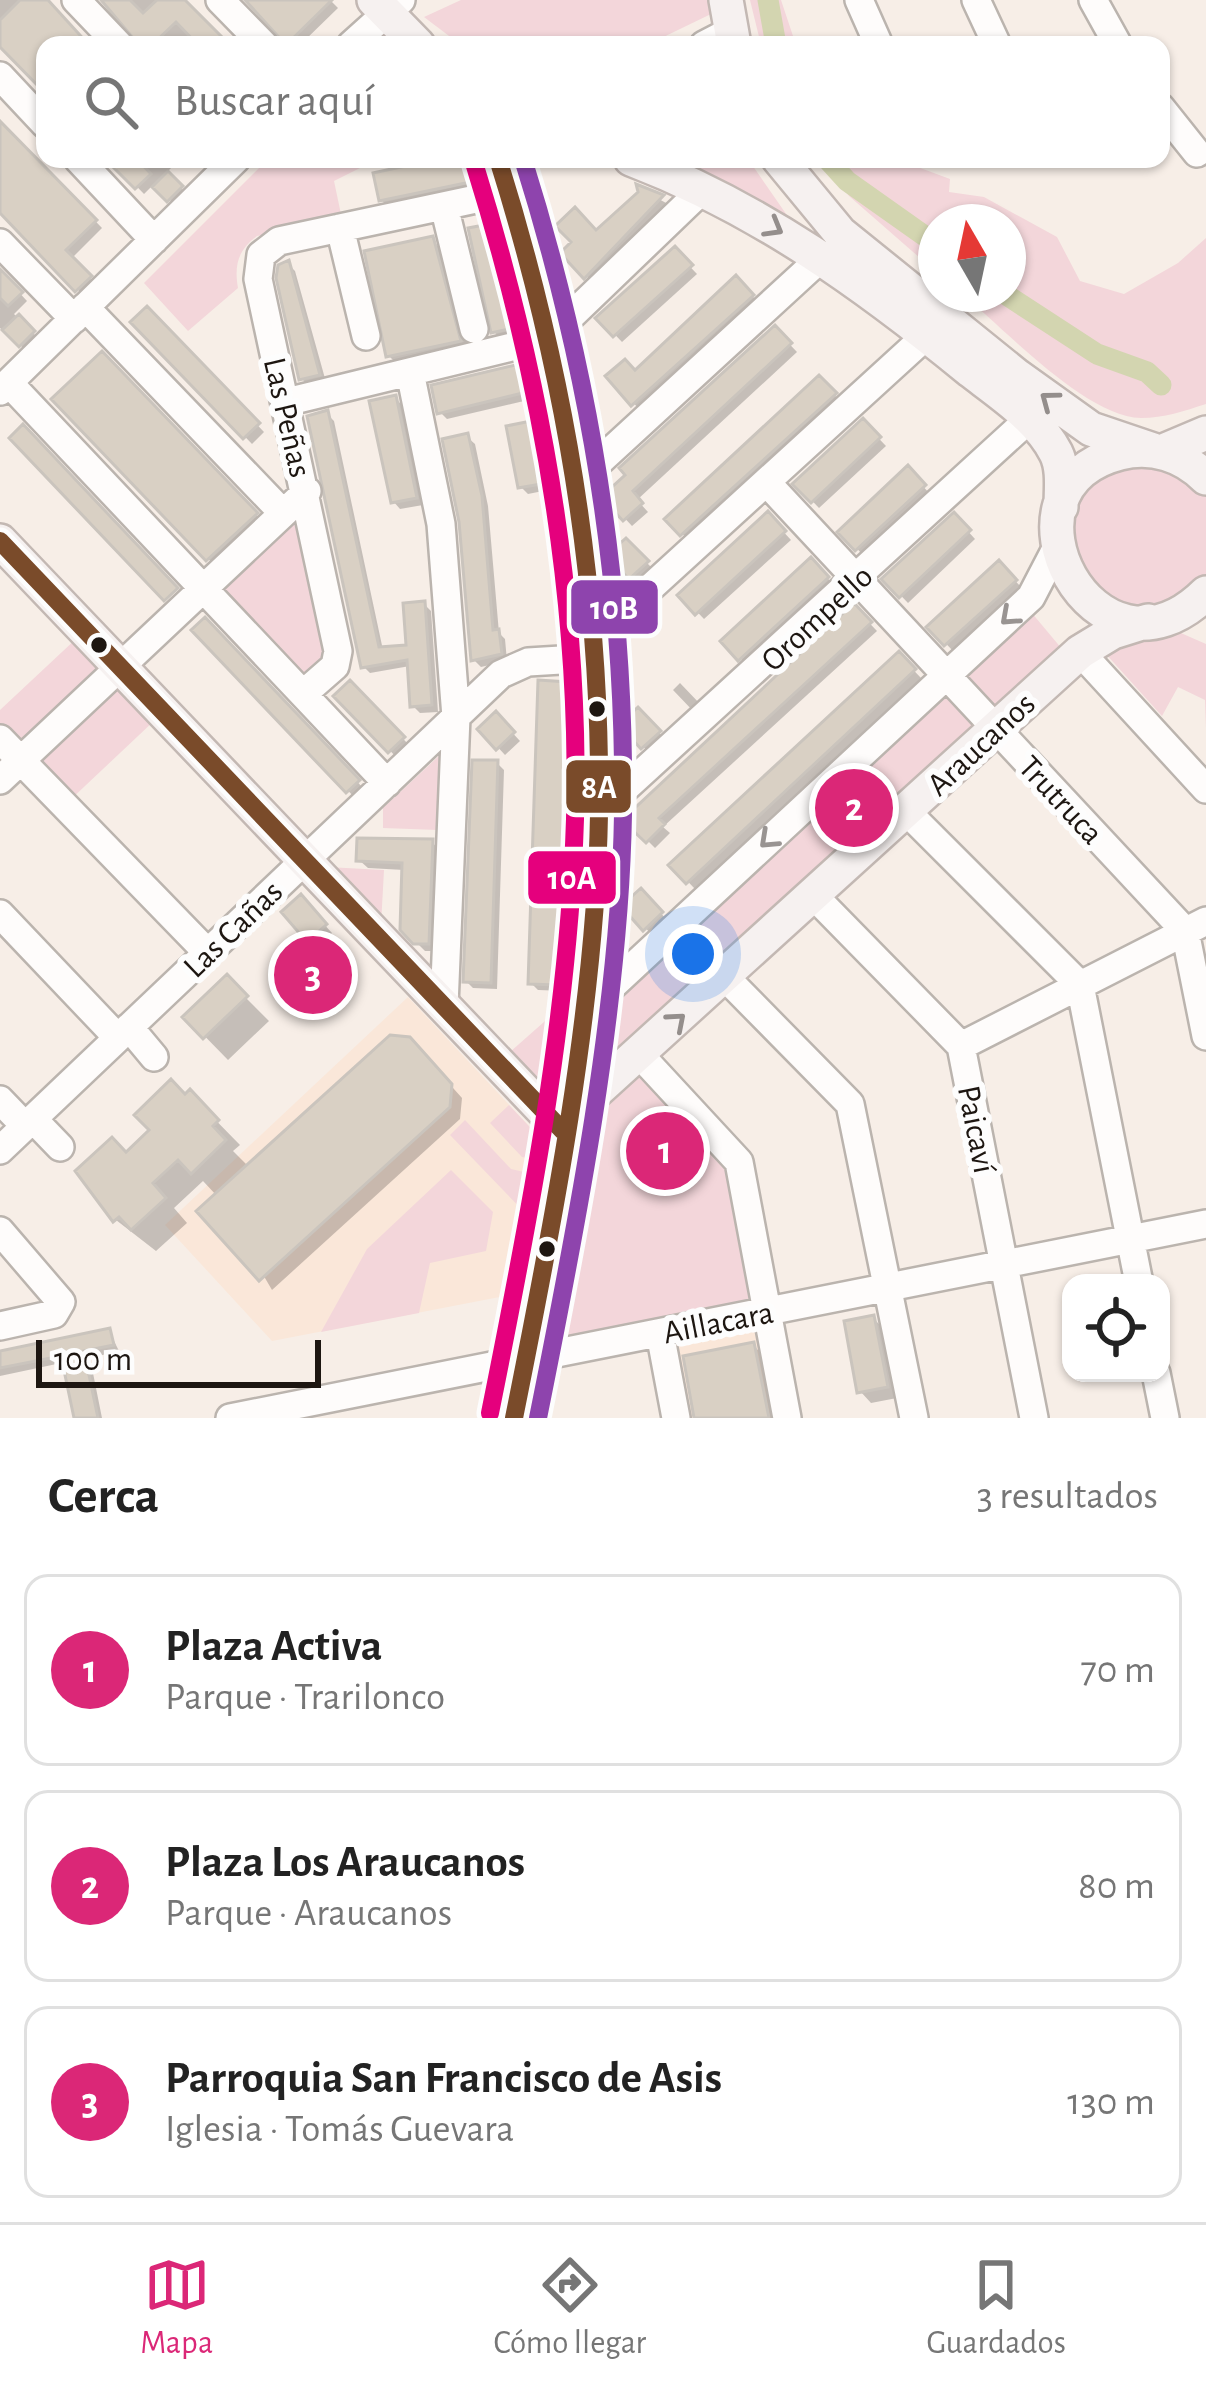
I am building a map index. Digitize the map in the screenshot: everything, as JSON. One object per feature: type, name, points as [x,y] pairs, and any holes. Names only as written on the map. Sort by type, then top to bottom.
[{"type":"main road","points":[[387,4],[411,36]]},
{"type":"main road","points":[[653,168],[703,189],[822,257],[1029,419],[1060,462],[1057,548],[1071,584],[1090,604],[1115,617],[1158,619],[1206,631]]},
{"type":"main road","points":[[786,168],[839,232],[1031,387],[1091,429],[1157,451],[1206,478]]},
{"type":"main road","points":[[1061,507],[1077,480],[1097,462],[1125,452],[1157,451],[1206,433]]},
{"type":"main road","points":[[0,541],[563,1131],[514,1418]]},
{"type":"main road","name":"Araucanos","points":[[563,1131],[580,1106],[1080,652],[1113,632],[1158,619],[1206,592]]},
{"type":"street","points":[[76,0],[110,36]]},
{"type":"street","points":[[220,0],[255,36]]},
{"type":"street","points":[[859,0],[875,36]]},
{"type":"street","points":[[976,0],[993,36]]},
{"type":"street","points":[[1093,0],[1113,36]]},
{"type":"street","points":[[359,36],[387,4]]},
{"type":"street","points":[[0,76],[36,114]]},
{"type":"street","points":[[1170,118],[1202,153]]},
{"type":"street","points":[[1170,151],[1202,153]]},
{"type":"street","points":[[86,168],[154,240]]},
{"type":"street","points":[[224,168],[2,389],[203,588],[387,783]]},
{"type":"street","points":[[507,172],[578,481],[593,649],[599,812],[583,1013],[563,1131]]},
{"type":"street","name":"Las Peñas","points":[[0,780],[307,491],[258,263],[265,249],[279,241],[444,206],[507,172]]},
{"type":"street","points":[[286,401],[548,338],[703,189]]},
{"type":"street","points":[[444,206],[474,329]]},
{"type":"street","points":[[340,228],[366,336]]},
{"type":"street","points":[[0,243],[80,313],[283,512]]},
{"type":"street","points":[[578,481],[822,257]]},
{"type":"street","points":[[593,649],[927,335]]},
{"type":"street","points":[[410,372],[441,524],[456,716],[444,1006]]},
{"type":"street","name":"Orompello","points":[[599,812],[1029,419]]},
{"type":"street","name":"Trutruca","points":[[768,484],[996,729],[1196,926]]},
{"type":"street","points":[[303,694],[335,666],[338,651],[307,491]]},
{"type":"street","points":[[583,1013],[1030,597],[1057,548]]},
{"type":"street","name":"Las Cañas","points":[[0,1150],[303,859],[514,666],[593,649]]},
{"type":"street","points":[[1080,652],[1206,789]]},
{"type":"street","points":[[0,739],[207,952]]},
{"type":"street","points":[[906,811],[1081,985],[1137,1274]]},
{"type":"street","name":"Paicaví","points":[[814,896],[962,1046],[1034,1418]]},
{"type":"street","points":[[0,914],[154,1057]]},
{"type":"street","points":[[962,1046],[1196,926],[1206,1036]]},
{"type":"street","points":[[726,978],[850,1104],[914,1418]]},
{"type":"street","points":[[639,1054],[739,1162],[787,1418]]},
{"type":"street","points":[[0,1100],[60,1147]]},
{"type":"street","name":"Aillacara","points":[[230,1418],[336,1408],[526,1359],[1206,1224]]},
{"type":"street","points":[[0,1231],[61,1302],[55,1314],[0,1326]]},
{"type":"street","points":[[660,1333],[676,1418]]},
{"type":"street","points":[[1158,1382],[1165,1418]]},
{"type":"shaded area","points":[[461,0],[708,0],[711,14],[666,36],[449,36],[424,17]]},
{"type":"shaded area","points":[[750,0],[781,0],[793,36],[759,36]]},
{"type":"shaded area","points":[[259,168],[360,168],[334,181],[342,219],[257,236],[239,259],[238,288],[188,331],[144,283]]},
{"type":"shaded area","points":[[686,168],[754,168],[800,234]]},
{"type":"shaded area","points":[[828,168],[920,168],[950,179],[949,192],[984,197],[997,204],[918,204],[918,256],[849,196]]},
{"type":"shaded area","points":[[1026,220],[1057,237],[1080,281],[1124,294],[1178,263],[1206,238],[1206,404],[1141,418],[1119,414],[1047,369],[982,312],[1026,312]]},
{"type":"shaded area","points":[[1139,458],[1197,480],[1206,491],[1206,579],[1179,604],[1118,609],[1065,546],[1083,485]]},
{"type":"shaded area","points":[[300,514],[332,658],[304,685],[216,592]]},
{"type":"shaded area","points":[[1031,612],[1062,649],[598,1079],[578,1068],[584,1023]]},
{"type":"shaded area","points":[[1174,630],[1206,644],[1206,728],[1205,700],[1178,687],[1162,716],[1105,653],[1145,639],[1162,640]]},
{"type":"shaded area","points":[[78,637],[110,671],[23,756],[0,733],[0,710]]},
{"type":"shaded area","points":[[117,679],[155,720],[68,802],[30,763]]},
{"type":"shaded area","points":[[441,754],[438,830],[383,828],[383,808]]},
{"type":"shaded area","points":[[327,867],[384,870],[381,925]]},
{"type":"shaded area","points":[[408,997],[543,1141],[515,1294],[272,1341],[165,1225]]},
{"type":"shaded area","points":[[570,999],[559,1080],[539,1082],[510,1052]]},
{"type":"shaded area","points":[[638,1068],[729,1166],[755,1303],[541,1345],[575,1130]]},
{"type":"shaded area","points":[[509,1105],[543,1141],[539,1160],[522,1157],[490,1123]]},
{"type":"shaded area","points":[[465,1120],[511,1169],[537,1175],[529,1217],[450,1135]]},
{"type":"shaded area","points":[[451,1170],[493,1212],[486,1251],[430,1263],[419,1313],[321,1332],[367,1249]]},
{"type":"shaded area","points":[[756,1329],[774,1418],[682,1418],[667,1347]]},
{"type":"building","points":[[20,0],[48,0],[81,36],[36,36],[36,84],[0,47],[0,20]]},
{"type":"building","points":[[101,0],[130,0],[143,13],[157,0],[185,0],[221,36],[189,36],[176,22],[161,36],[131,36]]},
{"type":"building","points":[[245,0],[332,0],[295,36],[278,36]]},
{"type":"building","points":[[0,121],[36,158],[36,168],[46,168],[97,220],[66,250],[92,276],[75,292],[0,213]]},
{"type":"building","points":[[114,168],[145,168],[151,174],[135,189]]},
{"type":"building","points":[[396,168],[482,168],[485,179],[379,201],[373,173]]},
{"type":"building","points":[[168,171],[183,186],[167,202],[152,187]]},
{"type":"building","points":[[636,184],[664,195],[584,279],[560,253],[571,242],[555,226],[575,207],[596,230],[638,192]]},
{"type":"building","points":[[484,225],[509,329],[491,333],[468,228]]},
{"type":"building","points":[[433,236],[461,341],[386,357],[364,251]]},
{"type":"building","points":[[675,246],[693,265],[613,337],[595,318]]},
{"type":"building","points":[[289,260],[320,375],[299,380],[276,278],[278,265]]},
{"type":"building","points":[[0,269],[23,292],[8,306],[0,298]]},
{"type":"building","points":[[736,275],[754,295],[631,406],[605,376],[625,359],[635,370]]},
{"type":"building","points":[[147,306],[260,423],[243,439],[130,322]]},
{"type":"building","points":[[19,314],[35,331],[19,347],[2,330]]},
{"type":"building","points":[[775,325],[792,343],[633,491],[643,503],[623,521],[601,497],[625,475],[619,468]]},
{"type":"building","points":[[102,351],[258,513],[206,561],[51,399]]},
{"type":"building","points":[[524,363],[531,391],[437,414],[431,385]]},
{"type":"building","points":[[819,375],[837,393],[680,536],[664,519]]},
{"type":"building","points":[[396,395],[417,498],[391,503],[369,401]]},
{"type":"building","points":[[328,410],[379,647],[406,645],[403,603],[425,601],[432,705],[410,707],[407,660],[361,668],[307,416]]},
{"type":"building","points":[[863,418],[881,437],[811,503],[792,484]]},
{"type":"building","points":[[536,420],[547,483],[518,488],[506,426]]},
{"type":"building","points":[[23,424],[178,588],[164,601],[9,438]]},
{"type":"building","points":[[468,433],[482,496],[493,630],[499,629],[502,654],[471,661],[459,522],[442,439]]},
{"type":"building","points":[[908,465],[926,485],[855,551],[837,532]]},
{"type":"building","points":[[768,511],[786,531],[695,615],[677,595]]},
{"type":"building","points":[[954,512],[971,530],[899,598],[881,579]]},
{"type":"building","points":[[626,538],[649,561],[629,579],[606,556]]},
{"type":"building","points":[[811,557],[829,577],[738,661],[720,641]]},
{"type":"building","points":[[999,560],[1017,580],[944,646],[926,627]]},
{"type":"building","points":[[854,603],[872,622],[659,818],[665,824],[646,843],[622,820]]},
{"type":"building","points":[[205,617],[360,780],[346,793],[191,630]]},
{"type":"building","points":[[899,651],[916,669],[686,884],[668,865]]},
{"type":"building","points":[[350,680],[405,737],[388,753],[333,696]]},
{"type":"building","points":[[538,680],[568,682],[558,985],[528,984]]},
{"type":"building","points":[[638,707],[661,731],[641,749],[619,725]]},
{"type":"building","points":[[496,711],[515,732],[496,750],[477,729]]},
{"type":"building","points":[[472,760],[498,760],[491,983],[463,982]]},
{"type":"building","points":[[357,838],[433,839],[429,944],[413,944],[400,930],[402,863],[356,861]]},
{"type":"building","points":[[641,888],[663,912],[643,931],[621,906]]},
{"type":"building","points":[[301,894],[327,924],[307,942],[281,912]]},
{"type":"building","points":[[227,974],[248,996],[203,1039],[182,1017]]},
{"type":"building","points":[[390,1035],[410,1037],[452,1084],[450,1107],[259,1281],[196,1211]]},
{"type":"building","points":[[171,1079],[185,1094],[190,1089],[219,1120],[213,1126],[226,1140],[191,1174],[178,1160],[153,1183],[166,1198],[131,1230],[119,1217],[113,1222],[75,1171],[112,1137],[126,1152],[149,1130],[134,1115]]},
{"type":"building","points":[[874,1315],[888,1387],[857,1393],[844,1321]]},
{"type":"building","points":[[110,1328],[114,1345],[84,1351],[98,1418],[74,1418],[61,1356],[0,1368],[0,1351]]},
{"type":"building","points":[[754,1342],[769,1418],[694,1418],[683,1356]]},
{"type":"waterway","points":[[768,0],[774,36]]},
{"type":"waterway","points":[[835,168],[918,231]]},
{"type":"waterway","points":[[1026,308],[1097,354],[1147,372],[1161,385]]},
{"type":"transit line","name":"10A","points":[[476,168],[519,326],[552,489],[571,653],[575,736],[571,893],[556,1043],[490,1413]]},
{"type":"transit line","name":"8A","points":[[501,168],[542,320],[575,482],[594,647],[599,814],[581,1040],[514,1418]]},
{"type":"transit line","name":"10B","points":[[526,168],[567,320],[599,482],[618,647],[623,814],[605,1040],[538,1418]]},
{"type":"transit line","name":"8A","points":[[0,541],[563,1131]]},
{"type":"place","name":"Plaza Los Araucanos","points":[[854,808]]},
{"type":"place","name":"Parroquia San Francisco de Asis","points":[[313,975]]},
{"type":"place","name":"Plaza Activa","points":[[665,1151]]}]
